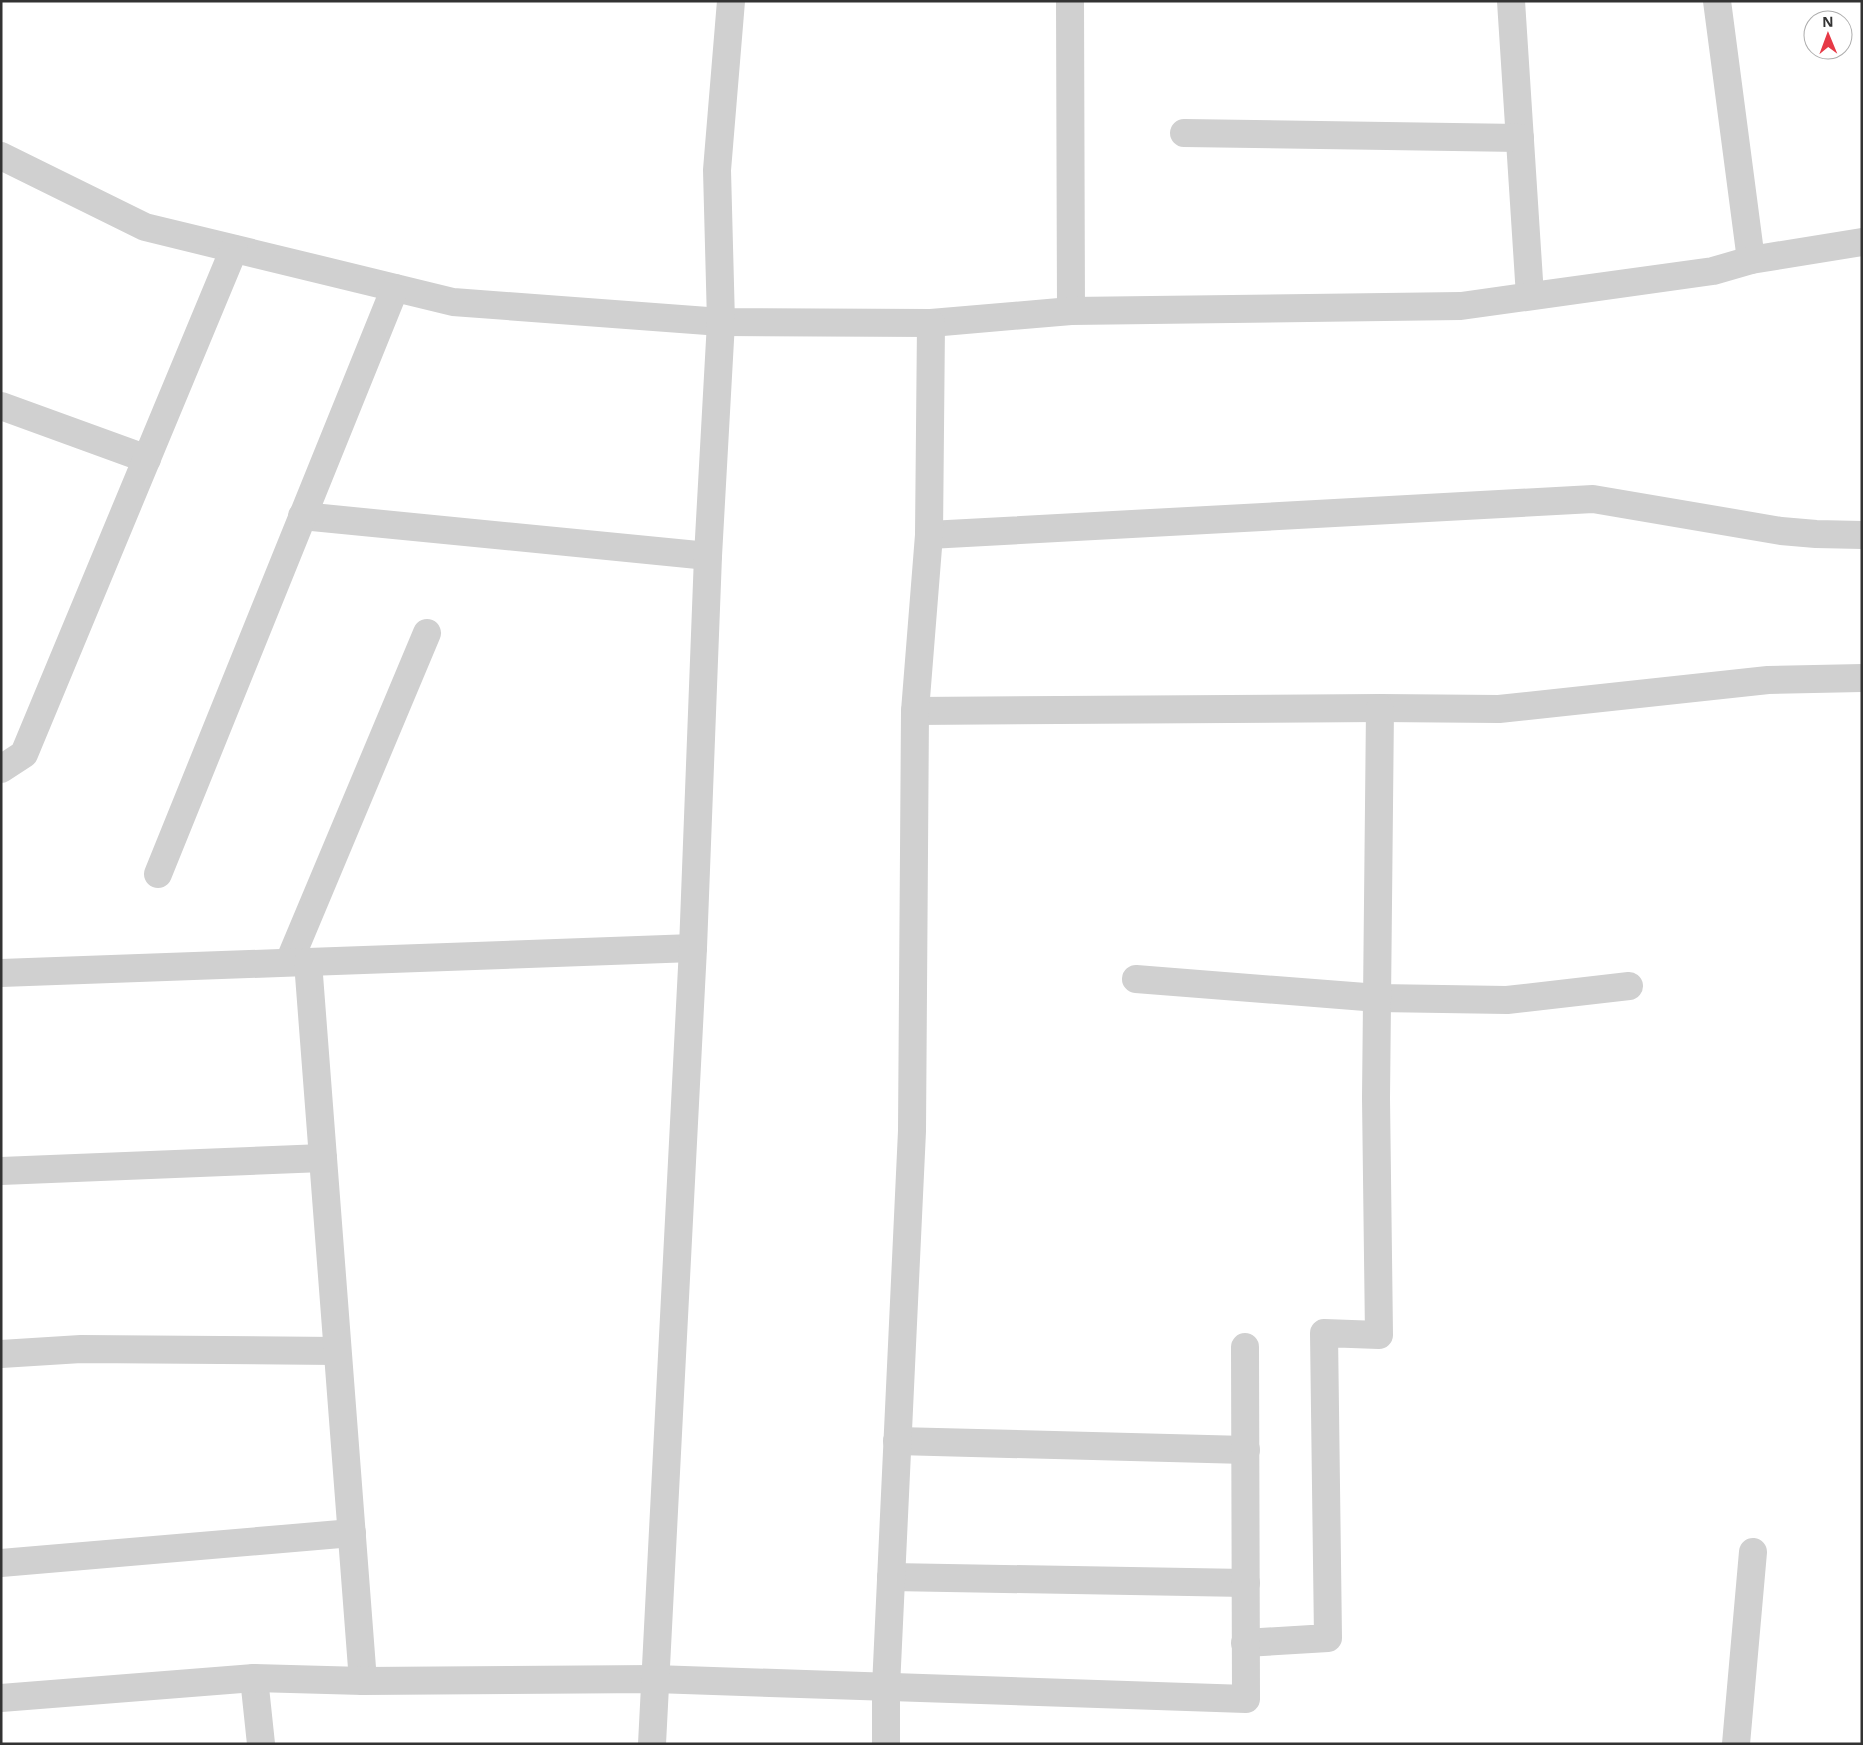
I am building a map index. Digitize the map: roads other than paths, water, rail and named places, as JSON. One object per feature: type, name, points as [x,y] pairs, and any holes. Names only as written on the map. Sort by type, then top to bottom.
[{"type":"street","points":[[652,1744],[693,948],[708,556],[721,322],[717,170],[731,1]]},
{"type":"street","points":[[1070,1],[1071,311]]},
{"type":"street","points":[[1511,1],[1530,296]]},
{"type":"street","points":[[1717,1],[1751,260]]},
{"type":"street","points":[[1184,133],[1520,138]]},
{"type":"street","points":[[1,156],[144,227],[453,302],[721,322],[931,323],[1071,311],[1461,306],[1713,270],[1751,260],[1862,242]]},
{"type":"street","points":[[1,769],[24,754],[234,249]]},
{"type":"street","points":[[158,874],[395,288]]},
{"type":"street","points":[[886,1744],[886,1687],[912,1131],[915,711],[928,535],[931,323]]},
{"type":"street","points":[[1,406],[147,459]]},
{"type":"street","points":[[928,535],[1593,499],[1781,531],[1862,535]]},
{"type":"street","points":[[302,516],[708,556]]},
{"type":"street","points":[[363,1681],[323,1158],[299,962],[427,633]]},
{"type":"street","points":[[915,711],[1499,709],[1768,680],[1862,678]]},
{"type":"street","points":[[1245,1643],[1328,1638],[1324,1333],[1379,1335],[1376,1098],[1380,708]]},
{"type":"street","points":[[1,973],[693,948]]},
{"type":"street","points":[[1136,979],[1378,998],[1507,1000],[1629,986]]},
{"type":"street","points":[[1,1171],[323,1158]]},
{"type":"street","points":[[1,1698],[254,1678],[363,1681],[655,1679],[1246,1699],[1245,1347]]},
{"type":"street","points":[[1,1354],[81,1349],[338,1351]]},
{"type":"street","points":[[897,1440],[1246,1450]]},
{"type":"street","points":[[1,1563],[352,1533]]},
{"type":"street","points":[[1736,1744],[1753,1552]]},
{"type":"street","points":[[891,1577],[1246,1583]]},
{"type":"street","points":[[254,1678],[261,1744]]}]
